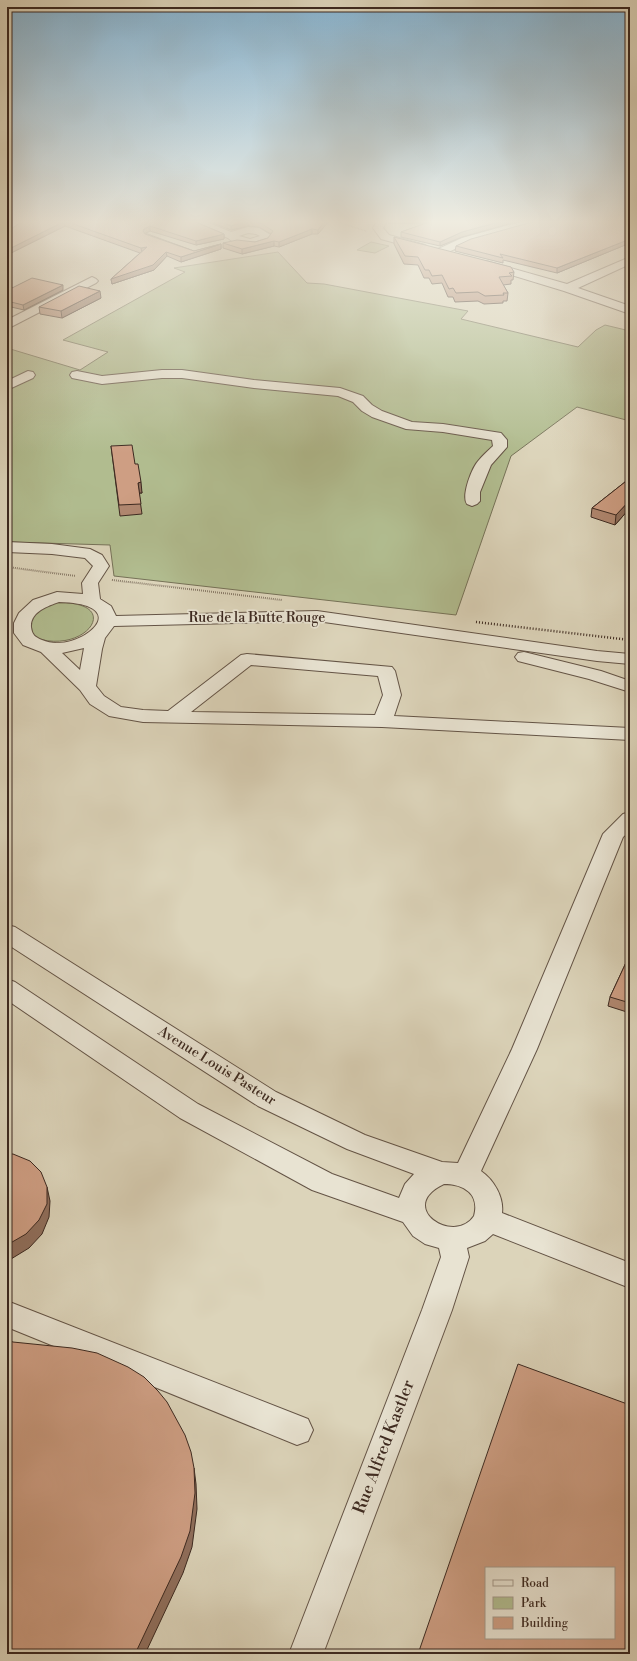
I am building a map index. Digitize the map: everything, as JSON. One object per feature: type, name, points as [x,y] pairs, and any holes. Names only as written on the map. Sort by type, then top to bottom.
[{"type":"street","points":[[7,325],[58,299]]},
{"type":"street","points":[[598,299],[630,310]]},
{"type":"street","points":[[77,375],[91,379],[108,380],[162,374],[182,374],[254,384],[340,392],[358,399],[372,411],[394,421],[411,426],[443,428],[496,436],[500,440],[500,447],[484,463],[472,492],[472,501]]},
{"type":"street","points":[[7,386],[28,375]]},
{"type":"street","points":[[7,547],[52,549],[90,554],[96,558],[101,566],[90,583],[57,597],[19,605],[12,623],[12,640],[46,648],[72,646],[86,642],[97,636],[105,628],[108,620],[107,613],[101,607],[92,602],[75,598],[57,597]]},
{"type":"street","points":[[90,583],[92,602]]},
{"type":"street","name":"Rue de la Butte Rouge","points":[[108,620],[317,616],[589,655],[630,659]]},
{"type":"street","name":"Rue de la Butte Rouge","points":[[405,628],[595,675],[629,688]]},
{"type":"street","points":[[87,686],[93,649],[97,636]]},
{"type":"street","points":[[46,648],[87,686],[97,700],[116,712],[143,716],[382,721],[630,734]]},
{"type":"street","points":[[172,717],[247,660],[386,671],[392,695],[382,721]]},
{"type":"street","points":[[629,688],[625,681],[625,674],[630,664]]},
{"type":"street","points":[[453,1175],[481,1145],[537,1022],[614,834],[630,819]]},
{"type":"street","name":"Avenue Louis Pasteur","points":[[7,932],[267,1099],[356,1142],[453,1175]]},
{"type":"street","points":[[7,988],[58,1021],[189,1111],[322,1182],[413,1214]]},
{"type":"street","points":[[453,1175],[476,1182],[484,1190],[489,1199],[490,1210],[487,1220],[482,1228],[473,1234],[462,1238],[451,1239],[438,1236],[427,1231],[418,1224],[411,1206],[415,1188],[421,1182],[430,1176],[453,1175]]},
{"type":"street","points":[[487,1220],[630,1276]]},
{"type":"street","name":"Rue Alfred Kastler","points":[[306,1654],[453,1264],[455,1257],[451,1239]]},
{"type":"street","points":[[8,1314],[297,1430]]},
{"type":"green space","points":[[137,299],[401,299],[468,311],[461,319],[578,347],[596,330],[605,325],[630,331],[630,421],[577,407],[511,456],[456,615],[114,576],[110,545],[7,542],[7,348],[80,370],[108,352],[63,340]]},
{"type":"green space","points":[[52,603],[76,604],[89,610],[93,618],[90,627],[81,635],[66,640],[48,641],[28,635],[25,617]]},
{"type":"building","points":[[7,299],[36,299],[23,305],[7,301]]},
{"type":"building","points":[[55,299],[85,299],[61,311],[39,307]]},
{"type":"building","points":[[132,445],[135,464],[138,464],[141,482],[138,483],[141,504],[119,505],[111,446]]},
{"type":"building","points":[[630,476],[630,500],[616,515],[592,508],[625,482]]},
{"type":"building","points":[[630,954],[630,1003],[610,997]]},
{"type":"building","points":[[7,1154],[13,1154],[30,1161],[41,1172],[47,1187],[47,1204],[39,1220],[26,1234],[7,1245]]},
{"type":"building","points":[[7,1340],[13,1342],[72,1348],[97,1353],[128,1367],[144,1377],[158,1391],[167,1402],[185,1435],[191,1452],[194,1468],[195,1493],[190,1531],[181,1557],[135,1654],[7,1654]]},
{"type":"building","points":[[518,1364],[630,1405],[630,1654],[418,1654]]}]
